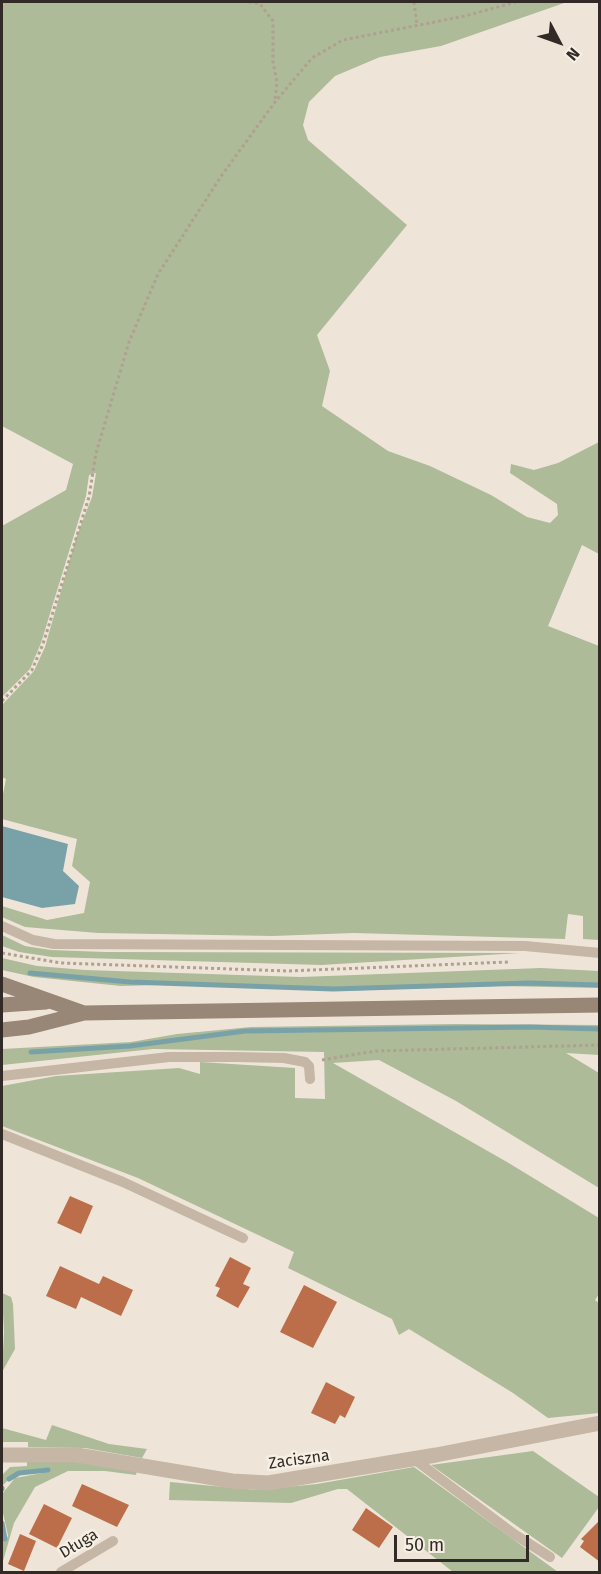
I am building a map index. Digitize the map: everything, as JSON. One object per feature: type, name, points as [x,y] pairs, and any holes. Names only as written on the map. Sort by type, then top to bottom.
[{"type":"main road","points":[[2,984],[84,1013]]},
{"type":"main road","points":[[2,1005],[49,1002]]},
{"type":"main road","points":[[2,1030],[29,1027],[84,1013],[600,1005]]},
{"type":"street","name":"Zaciszna","points":[[2,1455],[76,1455],[232,1481],[268,1483],[414,1459],[600,1423]]},
{"type":"lane","points":[[2,926],[33,940],[54,944],[525,946],[600,953]]},
{"type":"lane","points":[[2,1076],[169,1057],[284,1058],[305,1062],[309,1066],[310,1079]]},
{"type":"lane","points":[[2,1134],[123,1182],[243,1238]]},
{"type":"lane","points":[[414,1459],[514,1534],[550,1557]]},
{"type":"lane","name":"Długa","points":[[61,1572],[113,1541]]},
{"type":"path","points":[[249,2],[260,4],[273,21],[273,62],[277,82],[275,102]]},
{"type":"path","points":[[414,2],[417,26]]},
{"type":"path","points":[[2,701],[32,670],[43,644],[89,497],[96,453],[129,342],[158,274],[222,175],[275,102],[312,58],[343,40],[465,16],[516,2]]},
{"type":"path","points":[[2,953],[61,963],[288,971],[511,962]]},
{"type":"path","points":[[309,1066],[328,1057],[376,1051],[600,1045]]},
{"type":"green space","points":[[2,2],[567,2],[441,46],[380,57],[335,76],[309,102],[303,125],[308,140],[407,225],[317,335],[330,371],[322,406],[388,451],[430,466],[491,495],[527,517],[550,523],[558,515],[557,504],[510,473],[511,464],[534,470],[558,463],[599,442],[599,554],[582,545],[548,626],[599,646],[599,940],[583,939],[583,916],[568,914],[565,939],[354,933],[273,936],[98,933],[25,927],[2,917],[2,906],[47,920],[84,913],[90,882],[72,866],[77,839],[2,819],[2,799],[6,779],[2,777],[2,705],[34,671],[45,647],[76,538],[92,497],[96,473],[89,475],[86,496],[41,643],[30,669],[2,697],[2,526],[66,490],[73,464],[2,426]]},
{"type":"green space","points":[[2,935],[25,946],[51,950],[105,952],[520,953],[321,965],[52,957],[19,952],[2,946]]},
{"type":"green space","points":[[2,958],[37,966],[85,970],[301,977],[541,968],[599,971],[600,988],[499,986],[335,991],[196,984],[121,986],[34,977],[2,970]]},
{"type":"green space","points":[[455,1024],[599,1025],[599,1055],[566,1053],[599,1073],[599,1188],[456,1101],[379,1060],[333,1063],[507,1162],[599,1218],[599,1294],[595,1300],[600,1304],[599,1413],[548,1418],[513,1393],[409,1329],[399,1335],[392,1319],[288,1268],[294,1252],[138,1178],[2,1126],[2,1086],[56,1076],[179,1068],[200,1074],[200,1062],[295,1068],[295,1098],[325,1099],[324,1052],[153,1049],[2,1065],[2,1049],[131,1042],[177,1034],[251,1027]]},
{"type":"green space","points":[[2,1293],[11,1297],[13,1304],[15,1349],[2,1372],[4,1332]]},
{"type":"green space","points":[[52,1425],[109,1444],[147,1449],[142,1458],[85,1448],[28,1447],[28,1442],[2,1442],[2,1428],[46,1440]]},
{"type":"green space","points":[[533,1451],[599,1497],[599,1507],[562,1558],[431,1465]]},
{"type":"green space","points":[[60,1460],[137,1470],[136,1475],[105,1471],[68,1471],[35,1487],[14,1523],[3,1561],[2,1532],[3,1539],[7,1540],[8,1535],[2,1509],[2,1494],[15,1478],[48,1472],[48,1468],[18,1471],[2,1486],[2,1475],[10,1467],[27,1466],[27,1461]]},
{"type":"green space","points":[[414,1467],[558,1572],[453,1572],[347,1489],[338,1489],[291,1503],[169,1500],[170,1482],[257,1490],[317,1484]]},
{"type":"water","points":[[2,826],[68,844],[63,871],[79,886],[75,904],[42,908],[2,897]]},
{"type":"building","points":[[70,1196],[93,1206],[81,1234],[57,1223]]},
{"type":"building","points":[[230,1257],[251,1268],[243,1284],[250,1287],[238,1308],[216,1296],[220,1288],[215,1286]]},
{"type":"building","points":[[60,1266],[99,1284],[103,1276],[133,1290],[121,1316],[81,1297],[76,1309],[46,1296]]},
{"type":"building","points":[[304,1285],[337,1302],[313,1348],[280,1332]]},
{"type":"building","points":[[326,1382],[355,1397],[345,1418],[340,1415],[335,1424],[311,1413]]},
{"type":"building","points":[[82,1484],[129,1505],[117,1527],[72,1506]]},
{"type":"building","points":[[44,1504],[72,1518],[57,1548],[29,1534]]},
{"type":"building","points":[[366,1508],[393,1527],[379,1548],[352,1530]]},
{"type":"building","points":[[600,1520],[600,1562],[580,1547],[584,1541],[581,1539]]},
{"type":"building","points":[[20,1534],[36,1541],[24,1571],[8,1564]]},
{"type":"waterway","points":[[30,973],[130,982],[333,989],[529,983],[600,985]]},
{"type":"waterway","points":[[31,1052],[130,1046],[245,1031],[530,1027],[600,1029]]},
{"type":"waterway","points":[[9,1479],[19,1473],[48,1470]]},
{"type":"waterway","points":[[2,1523],[5,1539]]}]
